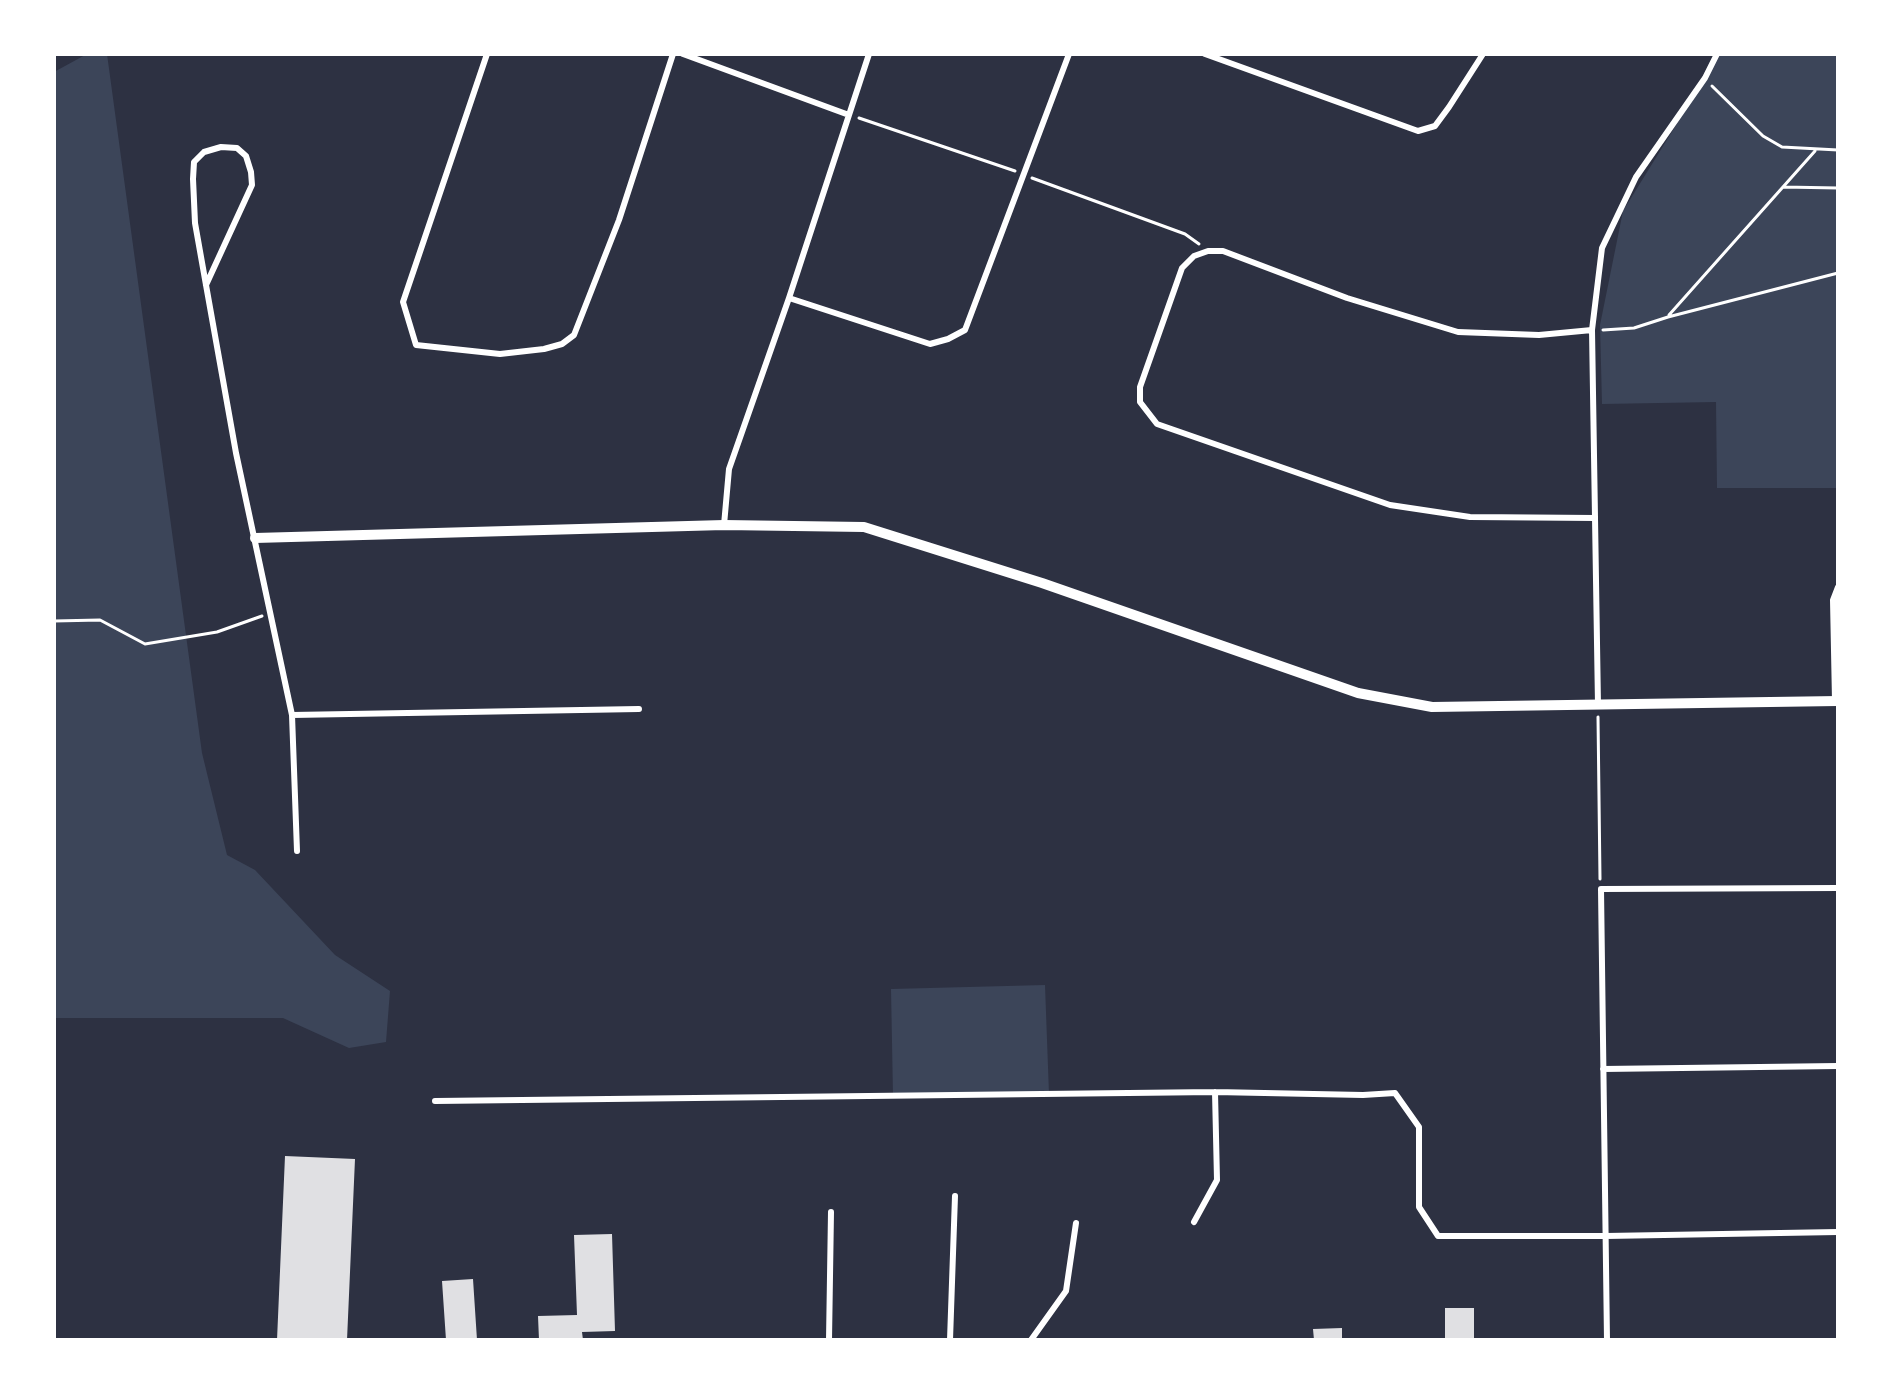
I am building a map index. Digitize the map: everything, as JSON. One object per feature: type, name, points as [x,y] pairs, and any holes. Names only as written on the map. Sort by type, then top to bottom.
[{"type":"street","points":[[487,54],[403,302],[416,345],[500,354],[544,349],[562,344],[574,335],[619,220],[673,54]]},
{"type":"street","points":[[683,54],[849,115]]},
{"type":"street","points":[[724,525],[729,469],[789,298],[869,54]]},
{"type":"street","points":[[789,298],[930,344],[948,339],[965,330],[1069,54]]},
{"type":"street","points":[[1205,54],[1418,130],[1435,126],[1483,54]]},
{"type":"street","points":[[1598,705],[1592,330],[1602,248],[1636,177],[1705,78],[1717,54]]},
{"type":"street","points":[[206,285],[252,185],[246,156],[237,148],[221,147],[204,152],[194,162],[192,179],[195,223],[206,285],[236,453],[292,715],[297,851]]},
{"type":"street","points":[[1592,330],[1539,335],[1458,332],[1347,298],[1223,251],[1208,251],[1194,256],[1182,268],[1140,387],[1140,402],[1157,423],[1390,504],[1470,517],[1595,518]]},
{"type":"street","points":[[255,538],[724,525],[864,528],[1042,583],[1358,693],[1432,707],[1836,701],[1833,600],[1838,587]]},
{"type":"street","points":[[292,715],[639,709]]},
{"type":"street","points":[[1607,1340],[1601,890],[1838,888]]},
{"type":"street","points":[[1603,1068],[1838,1066]]},
{"type":"street","points":[[1194,1222],[1217,1180],[1215,1092]]},
{"type":"street","points":[[435,1101],[1215,1092],[1395,1094],[1419,1127],[1419,1207],[1438,1236],[1838,1232]]},
{"type":"street","points":[[950,1340],[955,1196]]},
{"type":"street","points":[[829,1340],[831,1212]]},
{"type":"street","points":[[1031,1340],[1066,1291],[1076,1223]]},
{"type":"path","points":[[1705,78],[1763,136],[1782,147],[1815,151],[1838,150]]},
{"type":"path","points":[[1668,317],[1815,151]]},
{"type":"path","points":[[1783,187],[1838,188]]},
{"type":"path","points":[[1592,330],[1634,328],[1838,273]]},
{"type":"path","points":[[54,621],[100,620],[145,644],[217,632],[272,613]]},
{"type":"path","points":[[1598,705],[1601,890]]},
{"type":"shaded area","points":[[87,54],[107,54],[202,753],[227,855],[255,870],[335,955],[390,991],[386,1042],[349,1048],[283,1018],[54,1018],[54,72]]},
{"type":"shaded area","points":[[1720,54],[1838,54],[1838,488],[1717,488],[1716,402],[1602,404],[1600,325],[1623,211]]},
{"type":"shaded area","points":[[1045,985],[1049,1094],[893,1096],[891,989]]},
{"type":"building","points":[[285,1156],[355,1159],[347,1340],[277,1340]]},
{"type":"building","points":[[612,1234],[615,1331],[582,1332],[583,1340],[539,1340],[538,1316],[577,1315],[574,1235]]},
{"type":"building","points":[[473,1279],[477,1340],[446,1340],[442,1281]]},
{"type":"building","points":[[1445,1308],[1474,1308],[1474,1340],[1445,1340]]},
{"type":"building","points":[[1342,1328],[1342,1340],[1314,1340],[1313,1329]]}]
